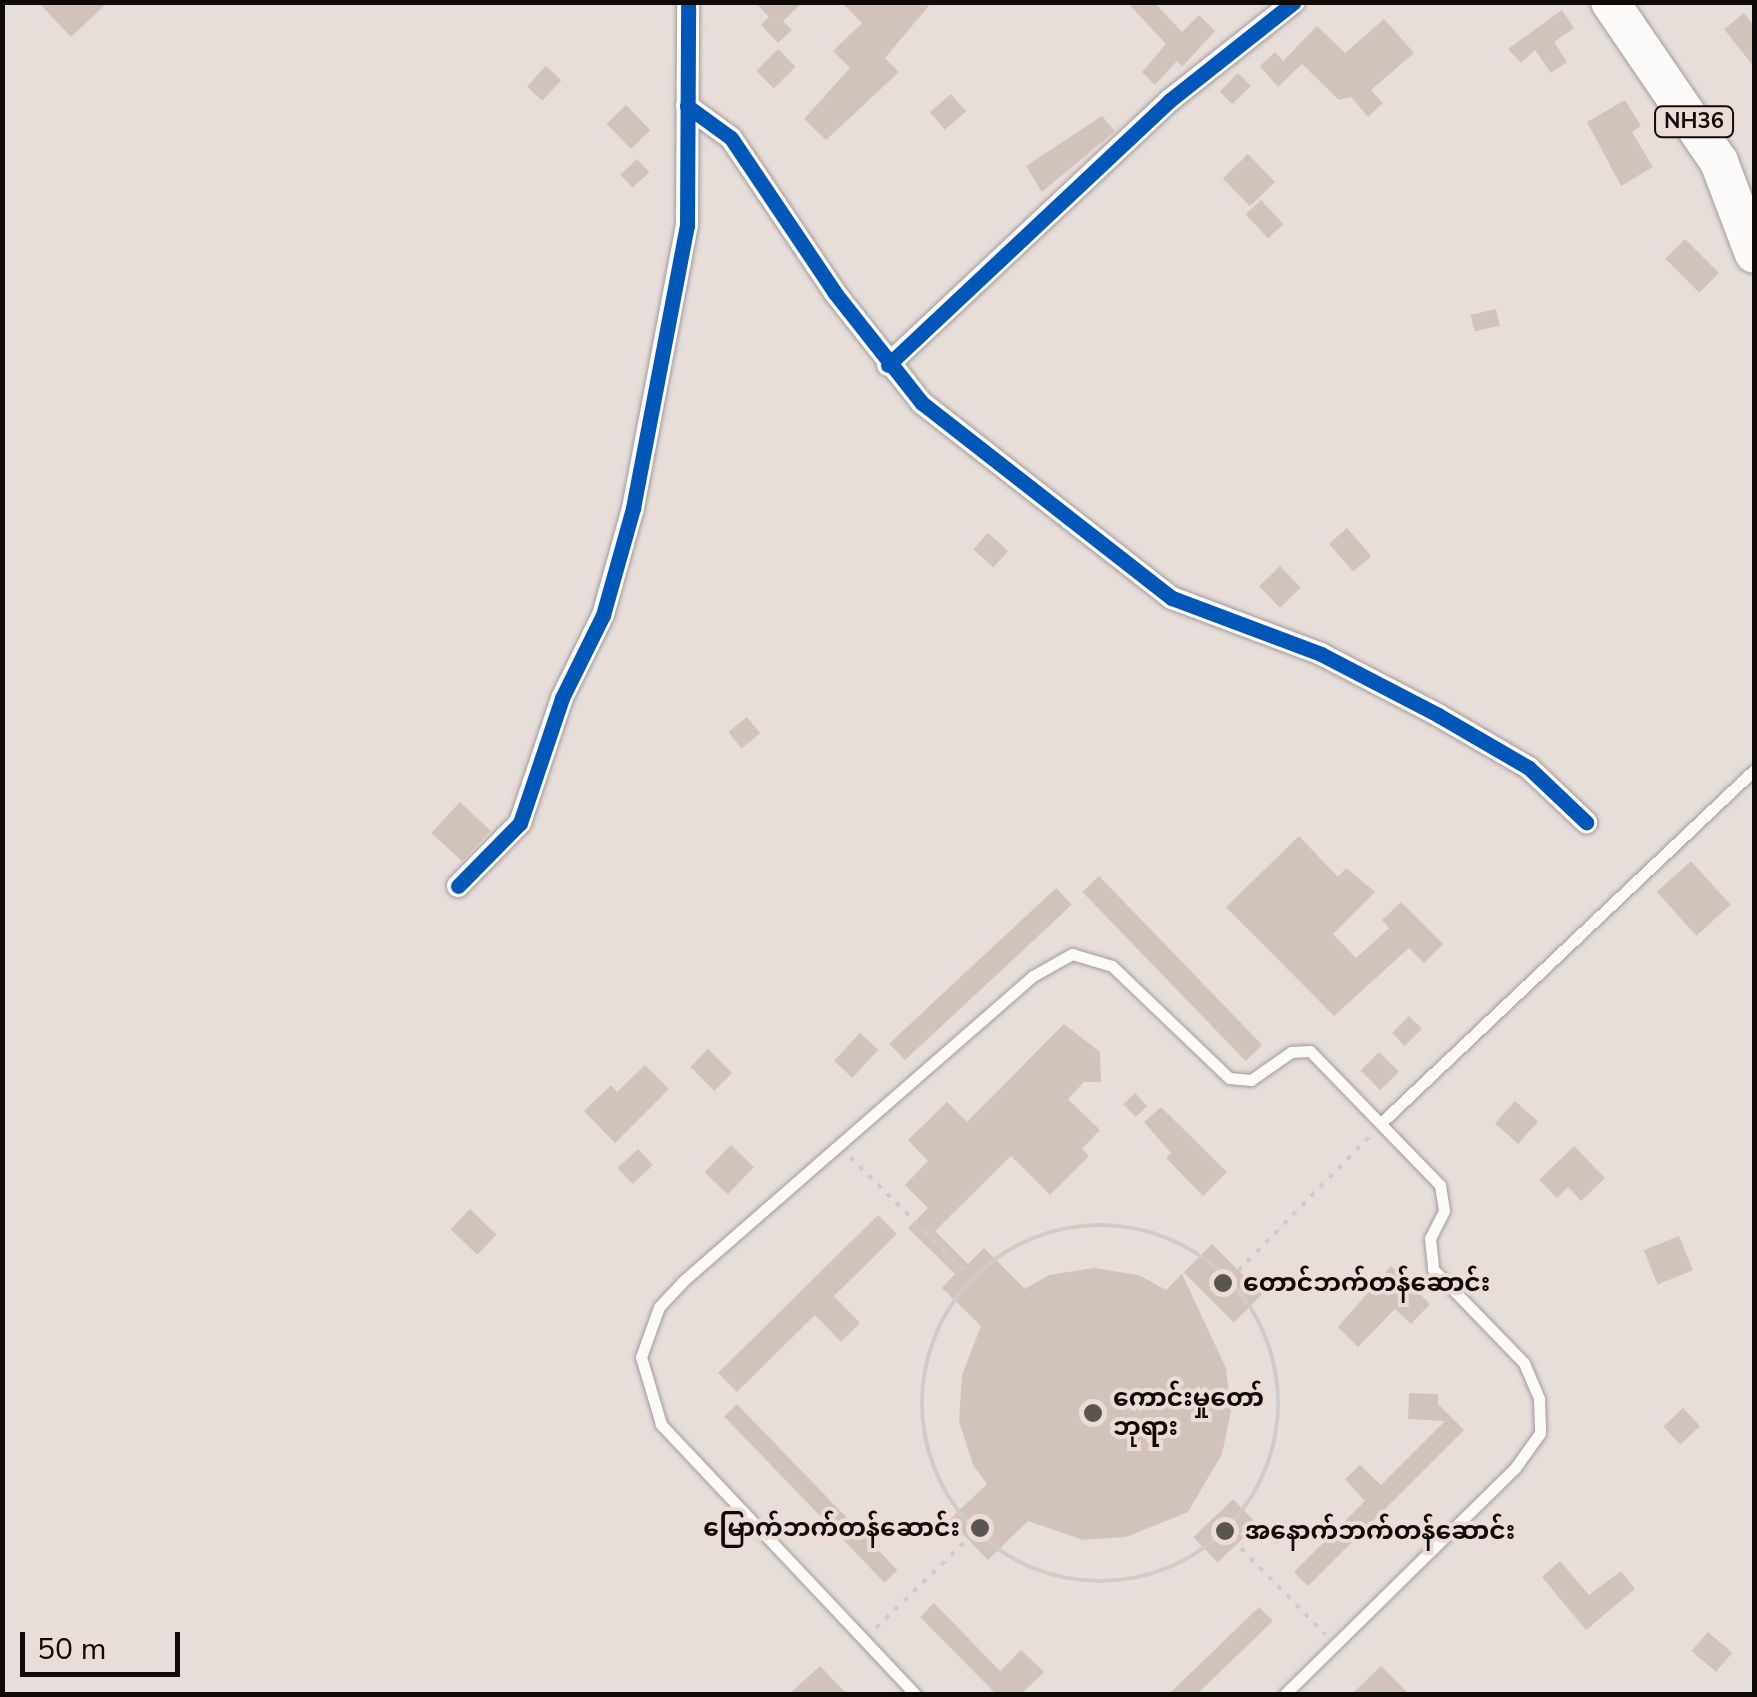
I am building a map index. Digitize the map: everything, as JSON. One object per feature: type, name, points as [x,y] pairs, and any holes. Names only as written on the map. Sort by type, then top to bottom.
[{"type":"highway","name":"NH36","points":[[1610,2],[1719,162],[1754,254]]},
{"type":"street","points":[[458,886],[520,823],[562,698],[603,616],[633,508],[687,226],[688,2]]},
{"type":"street","points":[[888,366],[1169,101],[1294,2]]},
{"type":"street","points":[[687,106],[730,138],[888,366],[922,403],[1172,598],[1321,654],[1438,715],[1529,768],[1586,822]]},
{"type":"lane","points":[[1382,1122],[1754,770]]},
{"type":"lane","points":[[915,1694],[661,1424],[641,1357],[659,1308],[682,1282],[1033,976],[1072,954],[1112,966],[1229,1078],[1251,1080],[1291,1052],[1310,1050],[1440,1185],[1444,1211],[1430,1238],[1433,1269],[1524,1363],[1543,1418],[1540,1433],[1516,1468],[1285,1694]]},
{"type":"path","points":[[1229,1280],[1382,1122]]},
{"type":"path","points":[[838,1145],[971,1277]]},
{"type":"path","points":[[1074,1225],[1132,1227],[1187,1247],[1229,1280],[1264,1332],[1278,1389],[1273,1449],[1249,1504],[1207,1547],[1154,1574],[1094,1582],[1035,1570],[1000,1552],[945,1493],[924,1438],[922,1380],[938,1324],[971,1277],[1018,1243],[1074,1225]]},
{"type":"path","points":[[862,1642],[976,1530]]},
{"type":"path","points":[[1224,1530],[1336,1645]]},
{"type":"building","points":[[38,2],[108,2],[71,37]]},
{"type":"building","points":[[755,2],[803,2],[783,21],[792,30],[778,43],[761,25],[769,17]]},
{"type":"building","points":[[841,2],[932,2],[885,58],[899,72],[826,140],[804,119],[850,68],[833,51],[862,23]]},
{"type":"building","points":[[1127,2],[1154,2],[1182,32],[1199,15],[1215,31],[1182,67],[1177,61],[1155,85],[1142,72],[1166,44]]},
{"type":"building","points":[[1562,10],[1574,28],[1554,42],[1567,62],[1551,73],[1535,50],[1521,63],[1508,49]]},
{"type":"building","points":[[1744,13],[1754,26],[1754,67],[1724,29]]},
{"type":"building","points":[[1384,19],[1414,53],[1371,90],[1383,103],[1368,117],[1351,97],[1339,100],[1302,64],[1278,87],[1260,66],[1275,52],[1283,61],[1317,26],[1345,53]]},
{"type":"building","points":[[778,49],[796,67],[774,89],[756,71]]},
{"type":"building","points":[[546,66],[561,80],[542,101],[527,86]]},
{"type":"building","points":[[1238,73],[1251,86],[1232,104],[1220,91]]},
{"type":"building","points":[[951,94],[966,111],[945,130],[930,112]]},
{"type":"building","points":[[1625,100],[1641,126],[1632,132],[1653,167],[1621,186],[1587,122]]},
{"type":"building","points":[[626,105],[650,130],[631,149],[607,124]]},
{"type":"building","points":[[1102,116],[1115,131],[1042,192],[1026,166]]},
{"type":"building","points":[[1248,154],[1275,182],[1250,206],[1223,178]]},
{"type":"building","points":[[637,159],[649,172],[632,188],[620,175]]},
{"type":"building","points":[[1261,200],[1284,224],[1268,238],[1246,214]]},
{"type":"building","points":[[1685,239],[1719,273],[1699,293],[1665,259]]},
{"type":"building","points":[[1496,309],[1500,326],[1474,331],[1471,315]]},
{"type":"building","points":[[1347,528],[1371,556],[1353,572],[1329,544]]},
{"type":"building","points":[[988,533],[1008,551],[993,567],[973,549]]},
{"type":"building","points":[[1280,566],[1301,588],[1280,608],[1259,586]]},
{"type":"building","points":[[747,717],[760,733],[742,748],[728,732]]},
{"type":"building","points":[[460,802],[491,831],[462,861],[431,833]]},
{"type":"building","points":[[1299,836],[1338,877],[1346,868],[1375,892],[1333,934],[1356,958],[1389,928],[1382,920],[1401,902],[1443,944],[1424,963],[1409,948],[1334,1016],[1226,907]]},
{"type":"building","points":[[1691,861],[1730,905],[1696,936],[1657,892]]},
{"type":"building","points":[[1099,876],[1262,1045],[1246,1061],[1082,892]]},
{"type":"building","points":[[1056,888],[1072,905],[905,1060],[889,1043]]},
{"type":"building","points":[[1409,1016],[1422,1029],[1405,1046],[1392,1033]]},
{"type":"building","points":[[1064,1024],[1100,1052],[1101,1082],[1084,1082],[1068,1099],[1100,1130],[1082,1149],[1089,1156],[1050,1195],[1011,1156],[935,1231],[968,1264],[984,1248],[1025,1289],[1049,1275],[1094,1268],[1139,1275],[1166,1290],[1182,1274],[1226,1368],[1231,1411],[1222,1454],[1188,1512],[1126,1537],[1083,1540],[1028,1521],[988,1560],[949,1520],[987,1484],[973,1465],[959,1421],[962,1375],[981,1326],[942,1288],[955,1274],[908,1228],[928,1208],[905,1185],[928,1161],[908,1140],[947,1102],[967,1122]]},
{"type":"building","points":[[860,1033],[878,1050],[852,1078],[834,1061]]},
{"type":"building","points":[[708,1049],[732,1073],[714,1091],[690,1067]]},
{"type":"building","points":[[1379,1052],[1399,1072],[1380,1090],[1361,1070]]},
{"type":"building","points":[[645,1065],[669,1089],[615,1143],[584,1111],[611,1085],[617,1092]]},
{"type":"building","points":[[1135,1093],[1147,1106],[1136,1117],[1123,1104]]},
{"type":"building","points":[[1515,1101],[1538,1122],[1518,1144],[1495,1123]]},
{"type":"building","points":[[1161,1107],[1227,1172],[1203,1196],[1166,1158],[1171,1153],[1144,1122]]},
{"type":"building","points":[[731,1145],[754,1167],[728,1195],[705,1172]]},
{"type":"building","points":[[1574,1146],[1605,1178],[1581,1201],[1568,1187],[1557,1198],[1539,1180]]},
{"type":"building","points":[[638,1149],[653,1165],[633,1184],[618,1168]]},
{"type":"building","points":[[470,1209],[497,1235],[477,1255],[451,1229]]},
{"type":"building","points":[[878,1215],[897,1234],[834,1296],[860,1323],[841,1342],[815,1315],[737,1392],[718,1373]]},
{"type":"building","points":[[1679,1236],[1693,1270],[1658,1285],[1644,1250]]},
{"type":"building","name":"တောင်ဘက်တန်ဆောင်း","points":[[1212,1244],[1262,1294],[1234,1322],[1184,1272]]},
{"type":"building","points":[[1391,1266],[1430,1304],[1411,1324],[1395,1309],[1358,1347],[1338,1327]]},
{"type":"building","points":[[1409,1393],[1438,1394],[1438,1404],[1464,1430],[1308,1586],[1294,1572],[1365,1501],[1345,1479],[1360,1465],[1381,1485],[1445,1421],[1408,1419]]},
{"type":"building","points":[[737,1404],[897,1570],[885,1583],[724,1417]]},
{"type":"building","points":[[1683,1408],[1700,1426],[1680,1445],[1663,1426]]},
{"type":"building","name":"အနောက်ဘက်တန်ဆောင်း","points":[[1233,1499],[1257,1524],[1218,1562],[1193,1537]]},
{"type":"building","points":[[1560,1561],[1589,1595],[1621,1571],[1635,1589],[1586,1630],[1542,1577]]},
{"type":"building","points":[[934,1603],[1000,1671],[1021,1650],[1044,1672],[1021,1694],[996,1694],[920,1617]]},
{"type":"building","points":[[1259,1607],[1273,1621],[1197,1694],[1169,1694]]},
{"type":"building","points":[[1708,1632],[1732,1653],[1716,1672],[1692,1651]]},
{"type":"building","points":[[820,1666],[847,1694],[789,1694]]},
{"type":"building","points":[[1381,1666],[1409,1694],[1352,1694]]},
{"type":"cycle path","points":[[458,886],[520,823],[562,698],[603,615],[633,508],[687,226],[688,2]]},
{"type":"cycle path","points":[[888,365],[1169,101],[1294,2]]},
{"type":"cycle path","points":[[687,106],[731,138],[835,293],[922,403],[1172,598],[1321,654],[1438,715],[1529,768],[1586,822]]},
{"type":"place","name":"တောင်ဘက်တန်ဆောင်း","points":[[1223,1283]]},
{"type":"place","name":"ကောင်းမှုတော် ဘုရား","points":[[1093,1413]]},
{"type":"place","name":"မြောက်ဘက်တန်ဆောင်း","points":[[980,1528]]},
{"type":"place","name":"အနောက်ဘက်တန်ဆောင်း","points":[[1225,1531]]}]
